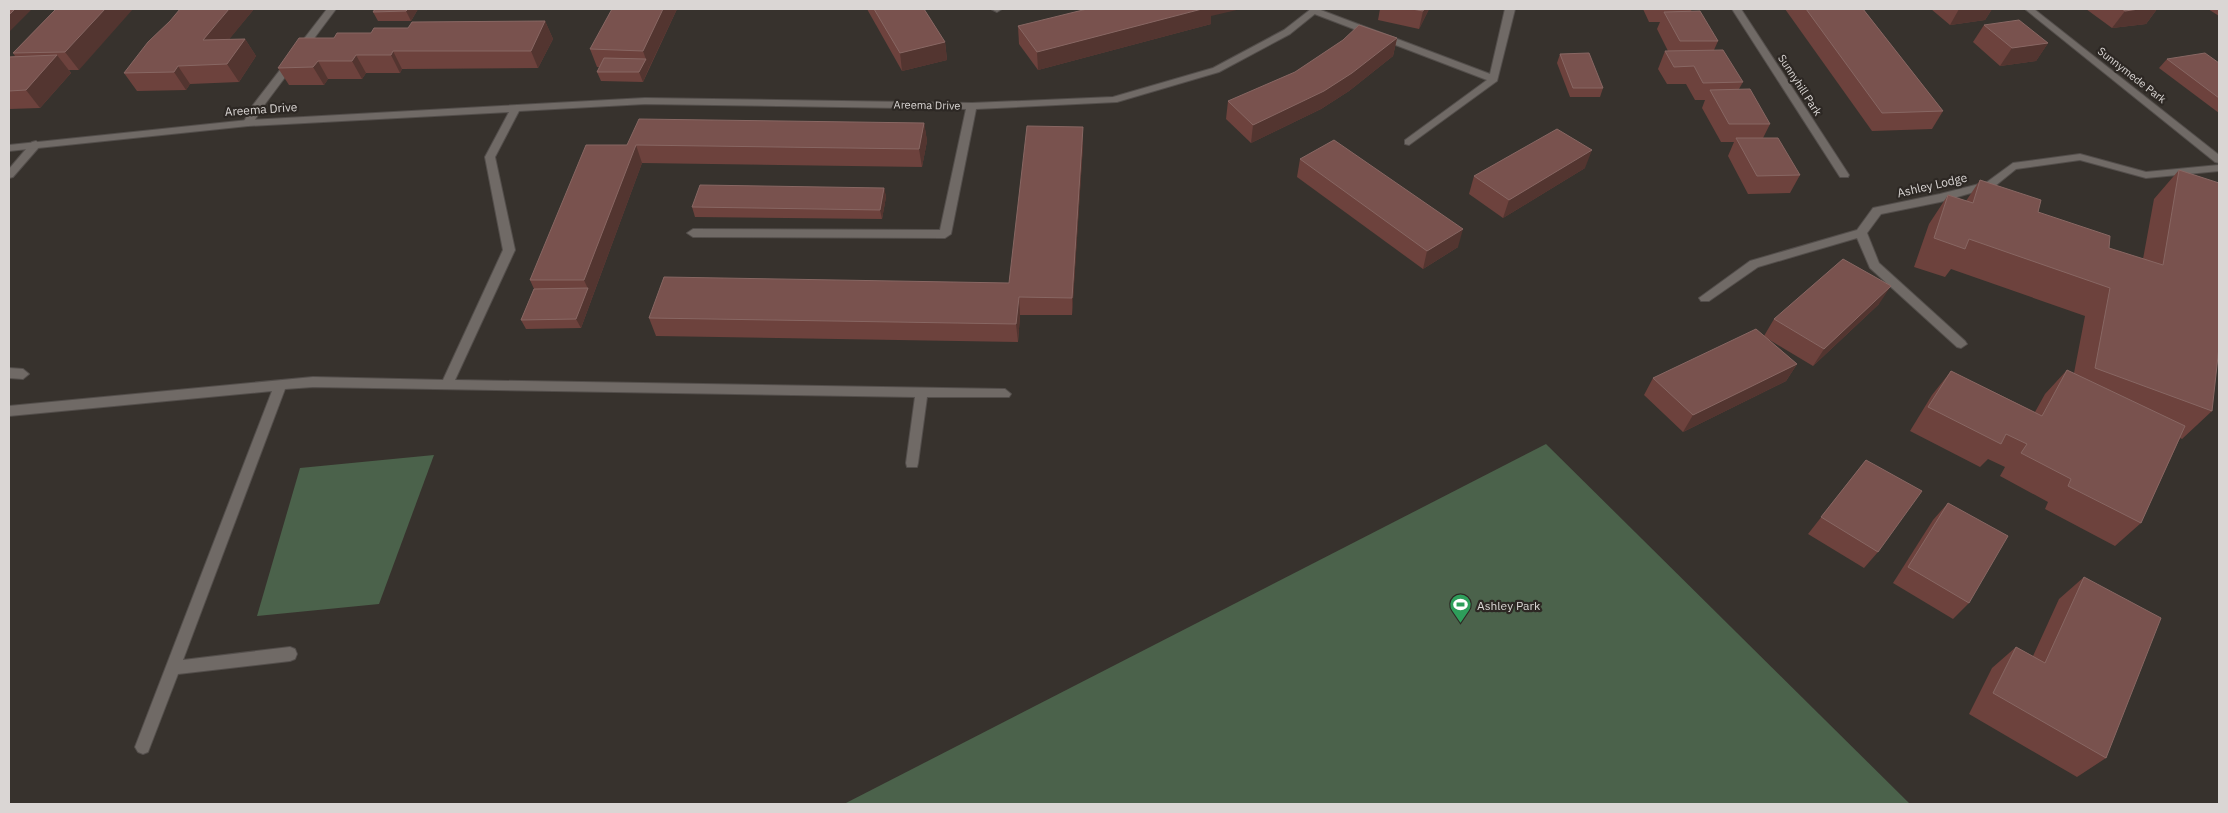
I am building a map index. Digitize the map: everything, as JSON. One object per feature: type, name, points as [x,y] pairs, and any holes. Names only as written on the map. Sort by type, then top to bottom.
[{"type":"street","points":[[248,123],[257,107],[331,9]]},
{"type":"street","points":[[1409,142],[1494,79],[1510,9]]},
{"type":"street","name":"Sunnyhill Park","points":[[1736,9],[1844,175]]},
{"type":"street","name":"Sunnymede Park","points":[[2029,9],[2219,160]]},
{"type":"street","points":[[1315,10],[1494,79]]},
{"type":"street","name":"Areema Drive","points":[[9,148],[248,123],[645,100],[972,106],[1114,100],[1216,70],[1287,32],[1315,10]]},
{"type":"street","points":[[693,233],[945,234],[972,106]]},
{"type":"street","points":[[448,384],[509,250],[490,157],[516,108]]},
{"type":"street","points":[[9,175],[36,144]]},
{"type":"street","name":"Ashley Lodge","points":[[1861,233],[1877,211],[1940,198],[1991,184],[2013,166],[2080,157],[2146,175],[2219,168]]},
{"type":"street","points":[[1705,298],[1754,264],[1861,233],[1874,265],[1961,344]]},
{"type":"street","points":[[9,373],[23,374]]},
{"type":"street","points":[[9,411],[313,382],[1005,394]]},
{"type":"street","points":[[143,747],[280,385]]},
{"type":"street","points":[[912,464],[922,392]]},
{"type":"street","points":[[173,668],[290,654]]},
{"type":"green space","name":"Ashley Park","points":[[1546,444],[1910,804],[844,804]]},
{"type":"green space","points":[[434,455],[379,604],[257,616],[300,468]]},
{"type":"building","points":[[9,9],[15,9],[9,15]]},
{"type":"building","points":[[56,9],[105,9],[65,52],[13,53]]},
{"type":"building","points":[[180,9],[229,9],[203,40],[245,39],[227,64],[178,66],[174,72],[124,73],[148,42]]},
{"type":"building","points":[[375,9],[408,9],[406,11],[373,12]]},
{"type":"building","points":[[612,9],[663,9],[643,51],[590,49]]},
{"type":"building","points":[[874,9],[924,9],[945,42],[900,53]]},
{"type":"building","points":[[1087,9],[1202,9],[1037,52],[1018,26]]},
{"type":"building","points":[[1806,9],[1863,9],[1943,111],[1882,113]]},
{"type":"building","points":[[2122,9],[2139,9],[2125,11]]},
{"type":"building","points":[[1700,11],[1718,41],[1680,41],[1664,12]]},
{"type":"building","points":[[2019,20],[2048,43],[2012,48],[1984,25]]},
{"type":"building","points":[[545,21],[531,51],[393,51],[391,55],[356,55],[352,61],[318,61],[313,67],[278,68],[299,38],[334,38],[337,33],[371,33],[374,28],[408,28],[412,22]]},
{"type":"building","points":[[1359,25],[1397,38],[1352,73],[1324,91],[1253,125],[1228,101],[1295,72],[1343,40]]},
{"type":"building","points":[[1723,50],[1743,82],[1703,83],[1694,66],[1674,67],[1665,51]]},
{"type":"building","points":[[1589,53],[1603,88],[1573,88],[1560,54]]},
{"type":"building","points":[[2205,53],[2219,63],[2219,98],[2167,59]]},
{"type":"building","points":[[57,55],[26,90],[9,91],[9,57]]},
{"type":"building","points":[[604,58],[646,59],[639,72],[597,72]]},
{"type":"building","points":[[1750,89],[1770,124],[1729,124],[1710,90]]},
{"type":"building","points":[[639,119],[924,123],[919,149],[636,145],[584,280],[530,280],[586,145],[627,145]]},
{"type":"building","points":[[1027,126],[1083,127],[1072,298],[1019,297],[1016,324],[649,318],[664,277],[1009,283]]},
{"type":"building","points":[[1557,129],[1592,150],[1509,200],[1474,176]]},
{"type":"building","points":[[1736,138],[1778,138],[1800,175],[1757,176]]},
{"type":"building","points":[[1334,140],[1463,229],[1427,251],[1300,159]]},
{"type":"building","points":[[2179,170],[2219,183],[2219,347],[2212,411],[2095,368],[2110,288],[1969,239],[1965,249],[1934,238],[1948,195],[1973,203],[1980,180],[2041,200],[2038,212],[2110,236],[2109,248],[2163,265]]},
{"type":"building","points":[[700,185],[884,188],[880,210],[692,207]]},
{"type":"building","points":[[1843,259],[1891,286],[1824,349],[1774,319]]},
{"type":"building","points":[[588,288],[576,319],[521,320],[534,289]]},
{"type":"building","points":[[1756,329],[1797,364],[1693,415],[1653,378]]},
{"type":"building","points":[[2067,370],[2185,426],[2141,523],[2068,486],[2071,479],[2021,453],[2027,444],[2006,434],[2001,444],[1928,407],[1951,371],[2042,416]]},
{"type":"building","points":[[1866,460],[1922,491],[1878,552],[1821,517]]},
{"type":"building","points":[[1948,503],[2008,536],[1969,603],[1908,567]]},
{"type":"building","points":[[2084,577],[2161,618],[2106,758],[1993,693],[2016,647],[2045,663]]},
{"type":"place","name":"Ashley Park","points":[[1461,624]]}]
